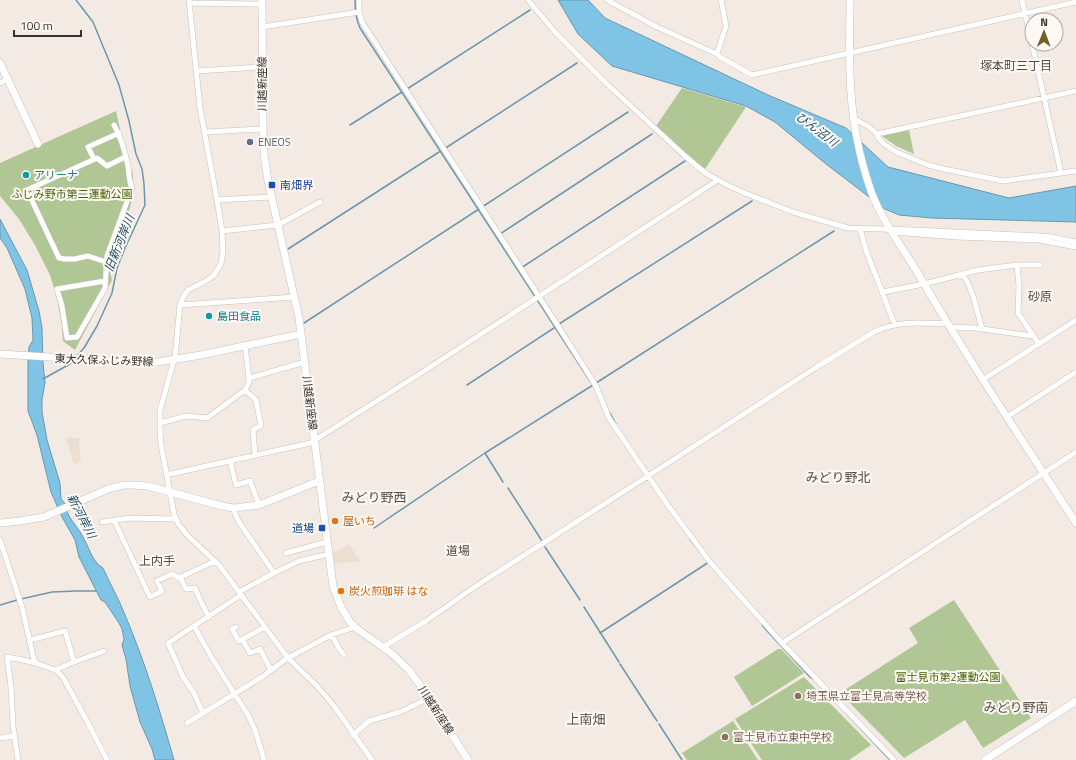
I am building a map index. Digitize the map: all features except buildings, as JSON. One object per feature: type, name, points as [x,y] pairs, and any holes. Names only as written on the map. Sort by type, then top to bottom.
[{"type":"main road","points":[[850,0],[850,79],[855,127],[867,178],[880,213],[949,326],[1076,523]]},
{"type":"main road","name":"川越新座線","points":[[262,2],[264,154],[271,197],[295,297],[305,362],[332,579],[337,599],[355,626],[403,664],[414,677],[468,760]]},
{"type":"main road","points":[[0,63],[38,144]]},
{"type":"main road","name":"東大久保ふじみ野線","points":[[0,354],[83,360],[144,362],[174,360],[301,334]]},
{"type":"main road","points":[[0,523],[27,521],[49,515],[108,489],[124,485],[140,485],[222,506],[243,508],[258,504],[319,481]]},
{"type":"main road","points":[[985,760],[1076,701]]},
{"type":"street","points":[[359,0],[358,12],[362,22],[596,386],[609,418],[683,527],[710,562],[782,643],[894,760]]},
{"type":"street","points":[[528,0],[555,32],[607,84],[698,167],[731,187],[793,212],[848,228],[957,237],[1039,240],[1076,247]]},
{"type":"street","points":[[607,0],[657,27],[717,54],[752,75],[1024,14]]},
{"type":"street","points":[[717,54],[726,26],[721,0]]},
{"type":"street","points":[[1022,0],[1025,12]]},
{"type":"street","points":[[262,2],[189,1],[200,108],[222,231],[222,258],[221,264],[213,276],[188,290],[182,297],[174,360],[160,410],[160,445],[176,519],[188,536],[215,561],[288,658],[317,686],[334,706],[372,760]]},
{"type":"street","points":[[1034,12],[1076,2]]},
{"type":"street","points":[[262,27],[358,12]]},
{"type":"street","points":[[1034,52],[1061,173]]},
{"type":"street","points":[[197,72],[262,67]]},
{"type":"street","points":[[0,83],[8,79]]},
{"type":"street","points":[[877,134],[1076,91]]},
{"type":"street","points":[[854,119],[865,124],[877,134],[879,139],[884,144],[904,156],[928,164],[968,174],[1003,180],[1076,171]]},
{"type":"street","points":[[105,280],[57,289],[62,306],[67,338],[77,337],[105,288],[107,256],[132,188],[119,133],[114,124]]},
{"type":"street","points":[[205,132],[263,129]]},
{"type":"street","points":[[94,159],[88,147],[119,133]]},
{"type":"street","points":[[106,262],[88,256],[65,260],[59,258],[27,190],[94,159],[97,158],[107,166],[125,157]]},
{"type":"street","points":[[166,476],[315,441],[718,180]]},
{"type":"street","points":[[217,200],[271,197]]},
{"type":"street","points":[[222,231],[278,226],[320,202]]},
{"type":"street","points":[[860,229],[867,253],[895,325]]},
{"type":"street","points":[[891,231],[1040,236],[1076,242]]},
{"type":"street","points":[[882,292],[924,284],[978,270],[1017,265],[1040,265]]},
{"type":"street","points":[[1017,265],[1018,313],[1039,344]]},
{"type":"street","points":[[962,274],[970,287],[982,329]]},
{"type":"street","points":[[180,305],[295,297]]},
{"type":"street","points":[[984,379],[1076,320]]},
{"type":"street","points":[[383,647],[426,621],[476,586],[815,368],[879,329],[912,323],[982,329],[1033,336]]},
{"type":"street","points":[[160,423],[186,416],[207,418],[245,390],[249,382],[245,346]]},
{"type":"street","points":[[249,378],[305,362]]},
{"type":"street","points":[[1006,415],[1010,415],[1076,372]]},
{"type":"street","points":[[245,390],[256,400],[260,420],[261,426],[254,429],[256,455]]},
{"type":"street","points":[[782,643],[1076,452]]},
{"type":"street","points":[[230,461],[236,484],[250,481],[258,504]]},
{"type":"street","points":[[234,508],[239,522],[274,573]]},
{"type":"street","points":[[102,522],[130,518],[176,519]]},
{"type":"street","points":[[114,520],[150,597],[162,591],[157,581],[172,574],[179,578],[186,589],[195,588],[209,617]]},
{"type":"street","points":[[0,540],[22,607],[36,663]]},
{"type":"street","points":[[286,553],[327,542]]},
{"type":"street","points":[[203,713],[194,693],[183,677],[168,643],[209,617],[240,594],[274,573],[299,561],[329,554]]},
{"type":"street","points":[[179,578],[215,561]]},
{"type":"street","points":[[194,626],[212,658],[248,715],[255,730],[264,760]]},
{"type":"street","points":[[187,723],[262,677],[279,663],[332,635],[355,626]]},
{"type":"street","points":[[236,627],[232,629],[239,641],[265,627]]},
{"type":"street","points":[[30,640],[65,631],[74,662]]},
{"type":"street","points":[[332,635],[338,647],[344,654]]},
{"type":"street","points":[[242,639],[250,653],[260,649],[271,670]]},
{"type":"street","points":[[55,670],[104,651]]},
{"type":"street","points":[[18,760],[14,736],[11,687],[6,657],[18,658],[36,663],[59,673],[64,679],[107,760]]},
{"type":"street","points":[[353,735],[369,721],[400,712],[429,698]]},
{"type":"street","points":[[0,738],[14,736]]},
{"type":"shaded area","points":[[66,438],[79,438],[81,462],[74,464]]},
{"type":"shaded area","points":[[349,544],[360,561],[332,564],[331,554]]},
{"type":"green space","points":[[682,88],[746,107],[705,169],[656,126]]},
{"type":"green space","name":"ふじみ野市第二運動公園","points":[[116,111],[133,175],[133,191],[130,208],[123,222],[108,262],[112,280],[75,350],[63,341],[57,298],[50,275],[35,245],[19,219],[0,196],[0,163]]},
{"type":"green space","points":[[909,130],[914,154],[896,146],[882,136]]},
{"type":"green space","name":"富士見市第2運動公園","points":[[954,600],[1031,718],[983,748],[965,720],[904,758],[840,693],[918,643],[909,628]]},
{"type":"green space","points":[[778,649],[781,649],[804,673],[752,706],[734,677]]},
{"type":"green space","name":"埼玉県立富士見高等学校","points":[[804,677],[871,745],[849,760],[762,760],[735,719]]},
{"type":"green space","name":"富士見市立東中学校","points":[[733,721],[758,760],[687,760],[682,753]]},
{"type":"water","name":"びん沼川","points":[[558,0],[588,0],[605,18],[768,95],[846,128],[888,167],[1009,198],[1076,186],[1076,222],[932,218],[899,215],[885,209],[826,164],[775,122],[746,106],[612,66],[578,34]]},
{"type":"water","points":[[0,219],[27,270],[39,311],[42,328],[45,383],[42,399],[42,412],[47,440],[60,483],[61,499],[93,558],[103,568],[123,609],[146,669],[174,760],[155,760],[152,749],[140,722],[130,686],[126,659],[122,645],[124,639],[122,629],[105,602],[101,600],[79,557],[75,540],[62,517],[51,492],[37,435],[28,411],[28,362],[29,347],[33,340],[32,318],[25,289],[7,248],[0,238]]},
{"type":"waterway","name":"旧新河岸川","points":[[76,0],[93,22],[119,85],[136,154],[142,169],[145,205],[117,268],[112,293],[97,326],[84,348],[77,356]]},
{"type":"waterway","points":[[355,0],[356,14],[360,28],[590,381]]},
{"type":"waterway","points":[[407,89],[530,10]]},
{"type":"waterway","points":[[444,149],[577,63]]},
{"type":"waterway","points":[[350,125],[402,92]]},
{"type":"waterway","points":[[482,207],[628,112]]},
{"type":"waterway","points":[[500,234],[652,134]]},
{"type":"waterway","points":[[288,249],[439,152]]},
{"type":"waterway","points":[[521,268],[685,161]]},
{"type":"waterway","points":[[559,324],[752,201]]},
{"type":"waterway","points":[[304,323],[479,209]]},
{"type":"waterway","points":[[596,383],[834,231]]},
{"type":"waterway","points":[[467,385],[554,328]]},
{"type":"waterway","name":"旧新河岸川","points":[[43,379],[72,362]]},
{"type":"waterway","points":[[374,528],[485,453],[593,385]]},
{"type":"waterway","points":[[610,413],[616,424]]},
{"type":"waterway","points":[[485,453],[503,482]]},
{"type":"waterway","points":[[508,488],[542,541]]},
{"type":"waterway","points":[[690,539],[700,552]]},
{"type":"waterway","points":[[545,547],[580,600]]},
{"type":"waterway","points":[[600,633],[709,562]]},
{"type":"waterway","points":[[21,599],[52,592],[96,591]]},
{"type":"waterway","points":[[0,605],[17,600]]},
{"type":"waterway","points":[[584,607],[619,662]]},
{"type":"waterway","points":[[762,625],[810,677],[816,681]]},
{"type":"waterway","points":[[620,664],[657,721]]},
{"type":"waterway","points":[[846,713],[890,760]]},
{"type":"waterway","points":[[659,724],[682,760]]},
{"type":"place","name":"ENEOS","points":[[250,142]]},
{"type":"place","name":"アリーナ","points":[[26,175]]},
{"type":"place","name":"南畑界","points":[[272,185]]},
{"type":"place","name":"島田食品","points":[[209,316]]},
{"type":"place","name":"屋いち","points":[[335,521]]},
{"type":"place","name":"道場","points":[[322,528]]},
{"type":"place","name":"炭火煎珈琲 はな","points":[[341,591]]},
{"type":"place","name":"埼玉県立富士見高等学校","points":[[798,696]]},
{"type":"place","name":"富士見市立東中学校","points":[[725,737]]},
{"type":"district","name":"塚本町三丁目","points":[[1016,65]]},
{"type":"district","name":"砂原","points":[[1040,296]]},
{"type":"district","name":"みどり野北","points":[[838,477]]},
{"type":"district","name":"みどり野西","points":[[374,497]]},
{"type":"district","name":"道場","points":[[458,550]]},
{"type":"district","name":"上内手","points":[[157,560]]},
{"type":"district","name":"みどり野南","points":[[1016,707]]},
{"type":"district","name":"上南畑","points":[[586,719]]},
{"type":"water label","name":"新河岸川","points":[[82,516]]}]
